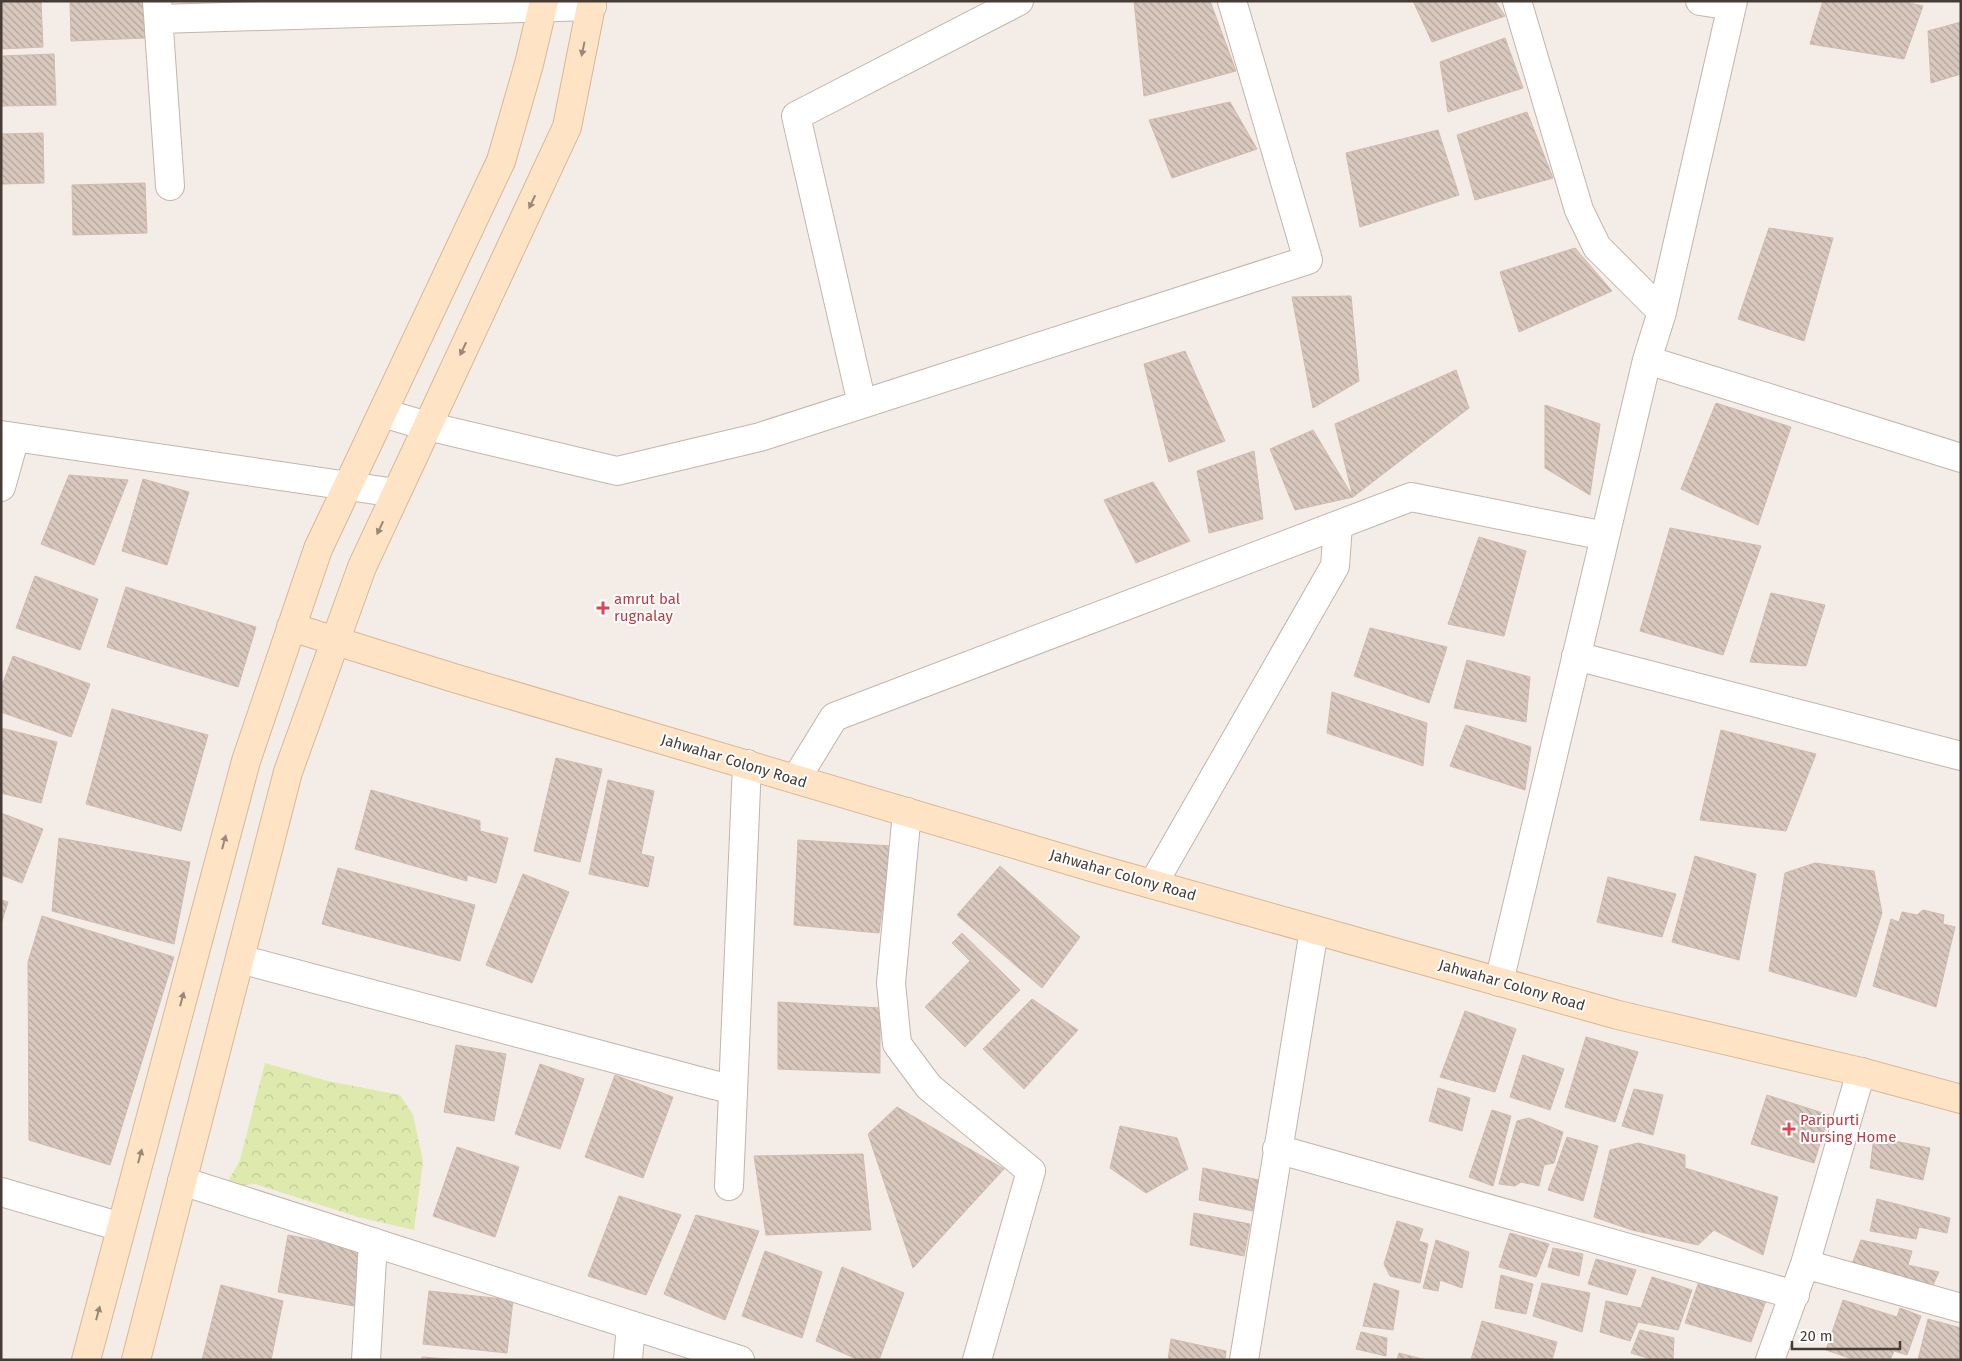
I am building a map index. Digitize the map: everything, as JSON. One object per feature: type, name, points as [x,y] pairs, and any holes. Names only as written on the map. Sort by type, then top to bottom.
[{"type":"main road","points":[[86,1360],[246,761],[291,627],[318,549],[501,161],[530,64],[544,4]]},
{"type":"main road","points":[[136,1360],[288,772],[362,567],[567,127],[592,4]]},
{"type":"main road","name":"Jahwahar Colony Road","points":[[291,627],[907,812],[1314,930],[1618,1015],[1861,1072],[1961,1099]]},
{"type":"street","points":[[862,404],[796,116],[1020,1]]},
{"type":"street","points":[[383,413],[427,426],[617,472],[760,437],[1308,260],[1232,1]]},
{"type":"street","points":[[1517,1],[1579,210],[1597,247],[1662,312]]},
{"type":"street","points":[[1498,982],[1647,360],[1662,312],[1732,4],[1700,1]]},
{"type":"street","points":[[170,186],[158,10],[592,4]]},
{"type":"street","points":[[1647,360],[1961,458]]},
{"type":"street","points":[[1,487],[8,436],[396,493]]},
{"type":"street","points":[[796,779],[834,717],[1411,497],[1605,536]]},
{"type":"street","points":[[1153,884],[1335,566],[1338,525]]},
{"type":"street","points":[[1576,656],[1961,756]]},
{"type":"street","points":[[729,1186],[747,764]]},
{"type":"street","points":[[907,812],[891,983],[898,1044],[929,1086],[1031,1171],[978,1360]]},
{"type":"street","points":[[1244,1360],[1314,930]]},
{"type":"street","points":[[240,959],[733,1090]]},
{"type":"street","points":[[1770,1360],[1805,1264],[1861,1072]]},
{"type":"street","points":[[1277,1149],[1795,1295]]},
{"type":"street","points":[[182,1181],[740,1360]]},
{"type":"street","points":[[1,1192],[121,1227]]},
{"type":"street","points":[[366,1360],[373,1242]]},
{"type":"street","points":[[1805,1264],[1961,1308]]},
{"type":"street","points":[[628,1360],[630,1324]]},
{"type":"green space","points":[[265,1063],[328,1081],[400,1095],[413,1115],[423,1161],[414,1230],[358,1217],[255,1184],[225,1187],[240,1160]]},
{"type":"building","points":[[1,1],[41,1],[43,47],[1,49]]},
{"type":"building","points":[[70,1],[143,1],[145,38],[71,41]]},
{"type":"building","points":[[1134,1],[1210,1],[1236,71],[1144,96]]},
{"type":"building","points":[[1413,1],[1495,1],[1505,16],[1432,42]]},
{"type":"building","points":[[1823,1],[1902,1],[1923,6],[1904,59],[1810,44]]},
{"type":"building","points":[[1961,22],[1961,74],[1931,83],[1928,31]]},
{"type":"building","points":[[1505,38],[1523,88],[1448,112],[1440,62]]},
{"type":"building","points":[[54,54],[56,105],[1,106],[1,56]]},
{"type":"building","points":[[1230,102],[1257,149],[1172,178],[1149,120]]},
{"type":"building","points":[[1527,112],[1553,178],[1475,200],[1457,135]]},
{"type":"building","points":[[1438,130],[1459,195],[1360,227],[1346,153]]},
{"type":"building","points":[[43,133],[44,183],[1,184],[1,134]]},
{"type":"building","points":[[145,183],[147,233],[73,235],[72,185]]},
{"type":"building","points":[[1769,228],[1833,238],[1804,341],[1738,319]]},
{"type":"building","points":[[1575,248],[1612,291],[1519,332],[1500,272]]},
{"type":"building","points":[[1351,296],[1359,381],[1313,408],[1292,297]]},
{"type":"building","points":[[1185,351],[1225,441],[1169,462],[1144,364]]},
{"type":"building","points":[[1456,370],[1469,408],[1353,497],[1335,424]]},
{"type":"building","points":[[1716,403],[1791,427],[1758,525],[1681,489]]},
{"type":"building","points":[[1545,405],[1600,424],[1590,495],[1545,468]]},
{"type":"building","points":[[1313,430],[1353,497],[1295,510],[1270,449]]},
{"type":"building","points":[[1254,451],[1263,519],[1209,533],[1197,471]]},
{"type":"building","points":[[69,475],[128,480],[94,565],[41,544]]},
{"type":"building","points":[[143,479],[189,492],[167,565],[122,551]]},
{"type":"building","points":[[1153,482],[1190,541],[1136,563],[1104,500]]},
{"type":"building","points":[[1670,528],[1761,546],[1723,655],[1640,631]]},
{"type":"building","points":[[1479,537],[1526,551],[1504,636],[1448,624]]},
{"type":"building","points":[[35,576],[98,599],[80,650],[16,628]]},
{"type":"building","points":[[126,587],[256,627],[238,687],[107,647]]},
{"type":"building","points":[[1771,593],[1825,605],[1806,666],[1750,662]]},
{"type":"building","points":[[1370,628],[1447,647],[1429,703],[1354,676]]},
{"type":"building","points":[[13,656],[90,684],[71,737],[1,712],[1,688]]},
{"type":"building","points":[[1467,660],[1530,677],[1526,722],[1454,708]]},
{"type":"building","points":[[1332,692],[1427,723],[1423,766],[1327,733]]},
{"type":"building","points":[[112,709],[208,735],[181,831],[86,804]]},
{"type":"building","points":[[1466,725],[1531,747],[1525,790],[1450,766]]},
{"type":"building","points":[[1,728],[57,742],[41,803],[1,793]]},
{"type":"building","points":[[1721,730],[1816,754],[1786,831],[1700,820]]},
{"type":"building","points":[[556,758],[602,769],[580,862],[534,851]]},
{"type":"building","points":[[608,780],[654,791],[641,854],[654,857],[648,887],[589,874]]},
{"type":"building","points":[[371,790],[480,821],[480,831],[508,838],[496,883],[467,875],[467,881],[355,849]]},
{"type":"building","points":[[1,813],[43,829],[22,883],[1,875]]},
{"type":"building","points":[[59,838],[190,862],[174,944],[52,911]]},
{"type":"building","points":[[798,840],[891,846],[879,933],[794,925]]},
{"type":"building","points":[[1695,856],[1756,874],[1739,960],[1672,942]]},
{"type":"building","points":[[1815,863],[1874,871],[1882,913],[1856,997],[1769,971],[1785,873]]},
{"type":"building","points":[[1000,866],[1080,937],[1042,988],[957,915]]},
{"type":"building","points":[[338,868],[475,905],[460,961],[322,924]]},
{"type":"building","points":[[523,874],[569,892],[532,983],[486,965]]},
{"type":"building","points":[[1608,877],[1676,894],[1662,937],[1597,922]]},
{"type":"building","points":[[1,900],[8,902],[1,924]]},
{"type":"building","points":[[1923,910],[1944,915],[1943,924],[1955,927],[1936,1007],[1873,986],[1891,919],[1899,922],[1902,912],[1917,915]]},
{"type":"building","points":[[42,916],[174,957],[110,1165],[29,1140],[28,962]]},
{"type":"building","points":[[962,933],[1020,990],[965,1047],[925,1007],[970,961],[952,943]]},
{"type":"building","points":[[1032,999],[1078,1030],[1024,1089],[983,1049]]},
{"type":"building","points":[[778,1002],[880,1008],[880,1073],[778,1069]]},
{"type":"building","points":[[1465,1011],[1516,1029],[1495,1092],[1440,1077]]},
{"type":"building","points":[[1586,1037],[1638,1052],[1615,1122],[1565,1107]]},
{"type":"building","points":[[456,1045],[506,1054],[494,1121],[444,1112]]},
{"type":"building","points":[[1523,1055],[1564,1069],[1550,1110],[1510,1097]]},
{"type":"building","points":[[540,1064],[584,1079],[560,1149],[515,1134]]},
{"type":"building","points":[[615,1075],[673,1097],[643,1178],[585,1157]]},
{"type":"building","points":[[1438,1088],[1470,1098],[1462,1131],[1429,1121]]},
{"type":"building","points":[[1634,1089],[1663,1095],[1653,1135],[1622,1126]]},
{"type":"building","points":[[1767,1095],[1829,1115],[1814,1163],[1751,1144]]},
{"type":"building","points":[[897,1107],[1004,1169],[913,1268],[868,1134]]},
{"type":"building","points":[[1492,1110],[1511,1116],[1493,1186],[1469,1177]]},
{"type":"building","points":[[1529,1118],[1563,1132],[1554,1163],[1544,1165],[1539,1186],[1521,1182],[1515,1186],[1499,1184],[1517,1121]]},
{"type":"building","points":[[1120,1126],[1177,1138],[1188,1169],[1146,1193],[1110,1168]]},
{"type":"building","points":[[1567,1137],[1598,1146],[1583,1201],[1548,1190]]},
{"type":"building","points":[[1874,1137],[1930,1148],[1923,1180],[1870,1168]]},
{"type":"building","points":[[1638,1143],[1685,1155],[1685,1168],[1778,1197],[1763,1255],[1714,1230],[1698,1245],[1632,1230],[1594,1217],[1610,1150]]},
{"type":"building","points":[[457,1147],[519,1167],[495,1237],[433,1216]]},
{"type":"building","points":[[863,1154],[871,1230],[766,1235],[754,1156]]},
{"type":"building","points":[[1203,1168],[1259,1180],[1253,1211],[1199,1200]]},
{"type":"building","points":[[619,1196],[681,1215],[646,1295],[588,1276]]},
{"type":"building","points":[[1877,1199],[1950,1218],[1947,1233],[1919,1227],[1916,1239],[1870,1231]]},
{"type":"building","points":[[1194,1213],[1250,1224],[1244,1256],[1190,1245]]},
{"type":"building","points":[[696,1215],[759,1231],[725,1320],[664,1294]]},
{"type":"building","points":[[1397,1221],[1423,1229],[1419,1241],[1428,1244],[1420,1283],[1390,1276],[1384,1264]]},
{"type":"building","points":[[1510,1233],[1549,1244],[1536,1277],[1499,1267]]},
{"type":"building","points":[[288,1235],[358,1249],[354,1306],[278,1292]]},
{"type":"building","points":[[1436,1240],[1469,1252],[1462,1288],[1440,1280],[1438,1291],[1423,1288]]},
{"type":"building","points":[[1861,1240],[1912,1251],[1908,1265],[1939,1272],[1933,1285],[1852,1264]]},
{"type":"building","points":[[1553,1248],[1583,1254],[1579,1276],[1548,1267]]},
{"type":"building","points":[[765,1251],[822,1272],[802,1338],[742,1316]]},
{"type":"building","points":[[1596,1259],[1636,1270],[1627,1295],[1588,1284]]},
{"type":"building","points":[[842,1267],[904,1293],[879,1360],[859,1360],[816,1341]]},
{"type":"building","points":[[1501,1275],[1533,1284],[1526,1314],[1495,1308]]},
{"type":"building","points":[[1701,1275],[1767,1298],[1751,1342],[1685,1323]]},
{"type":"building","points":[[1652,1277],[1692,1290],[1678,1330],[1638,1322],[1630,1341],[1600,1332],[1606,1301],[1641,1308]]},
{"type":"building","points":[[1374,1283],[1399,1291],[1393,1330],[1363,1326]]},
{"type":"building","points":[[1542,1283],[1590,1293],[1582,1332],[1533,1316]]},
{"type":"building","points":[[221,1285],[283,1301],[271,1360],[202,1360]]},
{"type":"building","points":[[429,1291],[513,1300],[507,1353],[423,1344]]},
{"type":"building","points":[[1843,1300],[1897,1317],[1900,1308],[1921,1316],[1907,1355],[1894,1351],[1890,1360],[1855,1360],[1826,1350]]},
{"type":"building","points":[[1928,1319],[1961,1328],[1961,1360],[1918,1360]]},
{"type":"building","points":[[1482,1321],[1557,1342],[1552,1360],[1471,1360]]},
{"type":"building","points":[[1640,1330],[1674,1338],[1673,1360],[1654,1360],[1631,1353]]},
{"type":"building","points":[[1361,1332],[1387,1338],[1386,1356],[1356,1349]]},
{"type":"building","points":[[1171,1339],[1226,1351],[1225,1360],[1168,1360]]},
{"type":"building","points":[[1399,1353],[1426,1360],[1397,1360]]},
{"type":"building","points":[[422,1357],[459,1360],[422,1360]]},
{"type":"place","name":"amrut bal rugnalay","points":[[603,608]]},
{"type":"place","name":"Paripurti Nursing Home","points":[[1789,1129]]}]
